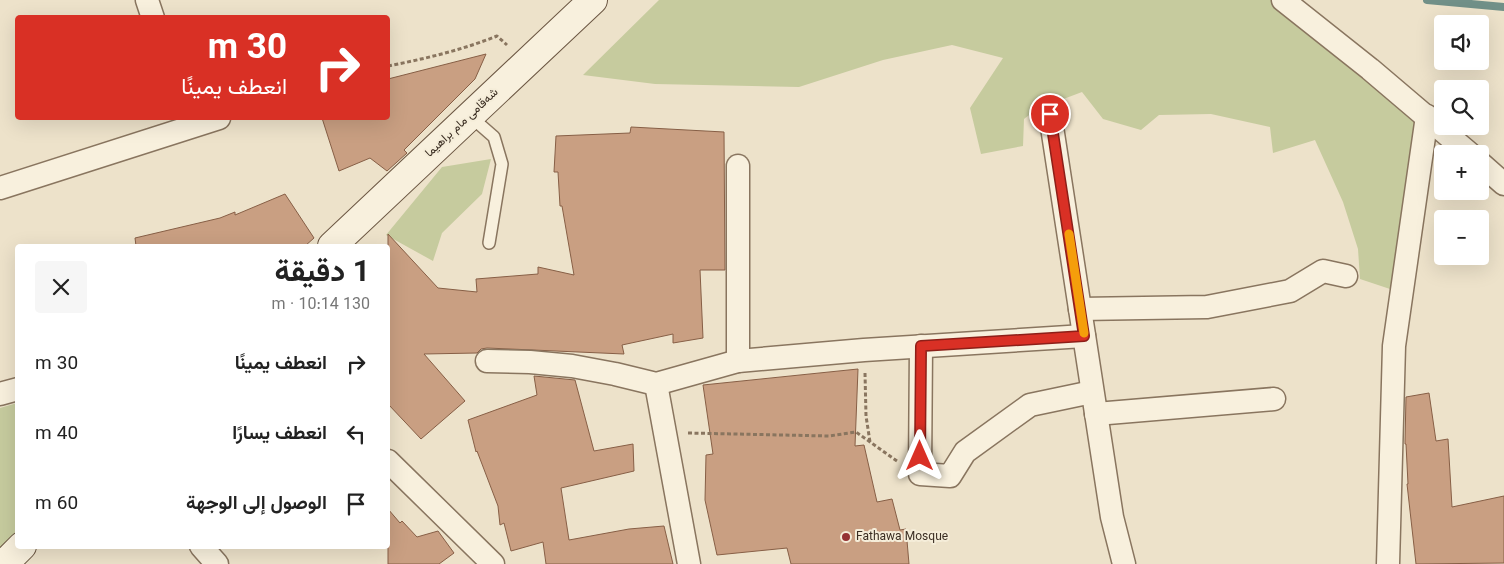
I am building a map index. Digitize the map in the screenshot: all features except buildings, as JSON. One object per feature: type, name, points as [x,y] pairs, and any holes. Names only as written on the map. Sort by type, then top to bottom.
[{"type":"street","points":[[147,0],[152,15]]},
{"type":"street","name":"شەقامی مام براهیما","points":[[334,244],[592,0]]},
{"type":"street","points":[[1283,0],[1370,69],[1460,145]]},
{"type":"street","points":[[1050,114],[1112,517],[1124,564]]},
{"type":"street","points":[[1388,564],[1394,346],[1427,116]]},
{"type":"street","points":[[0,188],[213,120]]},
{"type":"street","points":[[738,166],[738,361]]},
{"type":"street","points":[[1489,171],[1504,184]]},
{"type":"street","points":[[1080,309],[1207,307],[1290,291],[1323,271],[1346,276]]},
{"type":"street","points":[[487,361],[530,362],[572,366],[656,384],[738,361],[864,350],[1084,336]]},
{"type":"street","points":[[921,346],[920,474],[950,476],[965,452],[1030,405],[1274,399]]},
{"type":"street","points":[[656,384],[689,564]]},
{"type":"street","points":[[0,394],[15,390]]},
{"type":"street","points":[[390,463],[492,564]]},
{"type":"street","points":[[4,564],[19,549]]},
{"type":"street","points":[[204,549],[217,564]]},
{"type":"lane","points":[[470,116],[494,138],[502,164],[489,242]]},
{"type":"path","points":[[390,66],[442,54],[497,36],[508,46],[510,78]]},
{"type":"path","points":[[864,350],[866,416],[870,442]]},
{"type":"path","points":[[665,432],[829,436],[856,432],[907,468],[920,474]]},
{"type":"green space","points":[[659,0],[1283,0],[1421,111],[1393,290],[1360,279],[1358,249],[1343,202],[1315,140],[1273,153],[1270,127],[1211,114],[1159,115],[1141,130],[1103,119],[1082,92],[1037,109],[1024,119],[1023,146],[981,154],[970,108],[1003,58],[952,45],[883,60],[799,87],[655,84],[583,75]]},
{"type":"green space","points":[[491,159],[482,194],[442,233],[433,261],[386,235],[442,167]]},
{"type":"green space","points":[[15,404],[15,534],[0,548],[0,408]]},
{"type":"waterway","points":[[1427,0],[1504,7]]},
{"type":"slow traffic","points":[[1069,234],[1084,333]]},
{"type":"place","name":"Fathawa Mosque","points":[[846,537]]},
{"type":"route","points":[[920,456],[921,346],[1084,336],[1050,114]]}]
